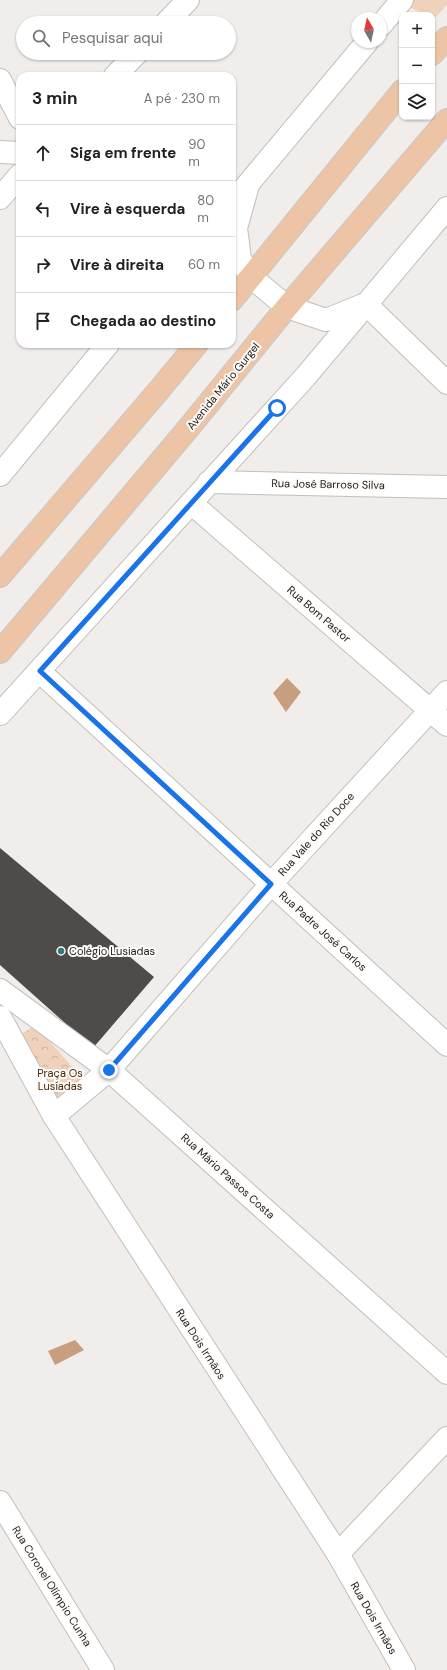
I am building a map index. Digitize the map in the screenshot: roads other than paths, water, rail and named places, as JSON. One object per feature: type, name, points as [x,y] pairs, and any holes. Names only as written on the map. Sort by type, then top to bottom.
[{"type":"main road","points":[[236,295],[399,95]]},
{"type":"main road","name":"Avenida Mário Gurgel","points":[[0,652],[191,425],[287,307],[447,120]]},
{"type":"main road","points":[[0,576],[194,348]]},
{"type":"street","points":[[173,16],[188,0]]},
{"type":"street","points":[[389,26],[402,0]]},
{"type":"street","points":[[236,198],[362,48]]},
{"type":"street","points":[[119,72],[130,60]]},
{"type":"street","points":[[0,80],[16,110]]},
{"type":"street","points":[[0,152],[16,152]]},
{"type":"street","points":[[0,198],[16,180]]},
{"type":"street","points":[[248,185],[236,228],[240,259],[251,277],[287,307],[326,320],[366,304]]},
{"type":"street","points":[[0,714],[306,376],[447,208]]},
{"type":"street","points":[[366,304],[447,383]]},
{"type":"street","points":[[0,475],[105,348]]},
{"type":"street","name":"Rua José Barroso Silva","points":[[209,482],[447,487]]},
{"type":"street","name":"Rua Bom Pastor","points":[[191,504],[447,725]]},
{"type":"street","name":"Rua Padre José Carlos","points":[[40,671],[447,1045]]},
{"type":"street","name":"Rua Vale do Rio Doce","points":[[54,1116],[109,1070],[271,884],[447,692]]},
{"type":"street","name":"Rua Mário Passos Costa","points":[[0,990],[109,1070],[447,1373]]},
{"type":"street","name":"Rua Dois Irmãos","points":[[0,1017],[54,1116],[338,1554],[404,1670]]},
{"type":"street","points":[[338,1554],[447,1438]]},
{"type":"street","name":"Rua Coronel Olímpio Cunha","points":[[0,1502],[103,1670]]},
{"type":"place","name":"Colégio Lusiadas","points":[[61,951]]},
{"type":"park label","name":"Praça Os Lusíadas","points":[[60,1079]]}]
